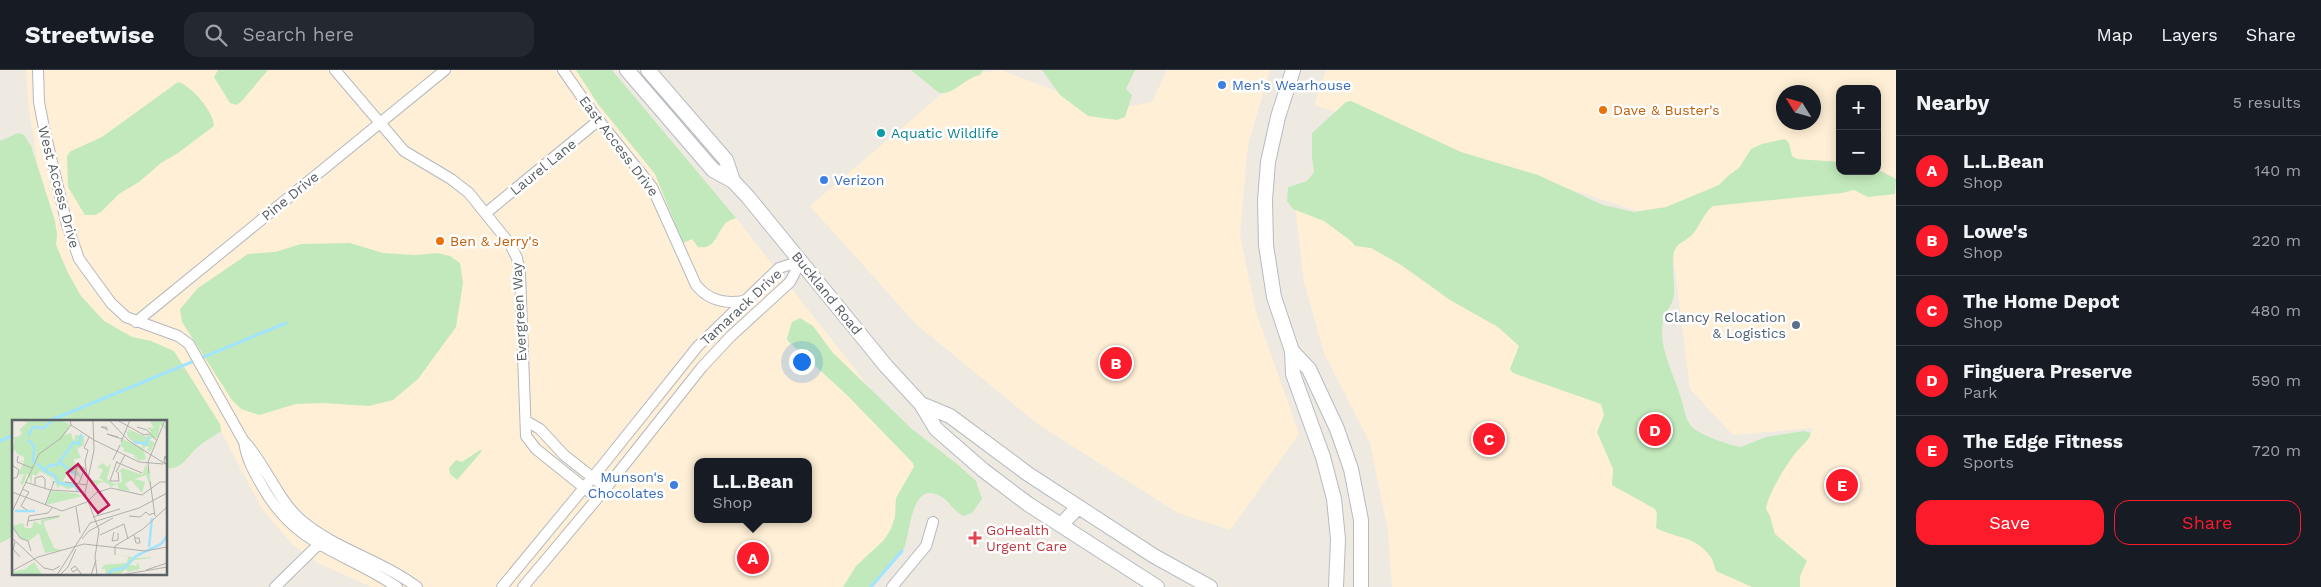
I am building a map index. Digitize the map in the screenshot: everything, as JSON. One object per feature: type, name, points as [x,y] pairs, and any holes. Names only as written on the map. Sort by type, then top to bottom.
[{"type":"main road","name":"Buckland Road","points":[[627,70],[713,170],[733,181],[886,366],[921,404],[936,429],[942,435],[1004,486],[1157,587]]},
{"type":"main road","name":"Buckland Road","points":[[648,70],[726,160],[733,181]]},
{"type":"main road","points":[[1293,70],[1270,150],[1266,182],[1265,216],[1272,285],[1292,351],[1293,374],[1323,457],[1334,499],[1338,540],[1336,587]]},
{"type":"main road","points":[[1292,351],[1309,369],[1340,435],[1351,469],[1361,520],[1361,587]]},
{"type":"main road","name":"Buckland Road","points":[[921,404],[950,416],[1010,462],[1154,556],[1210,587]]},
{"type":"main road","points":[[1061,525],[1078,506]]},
{"type":"street","name":"West Access Drive","points":[[38,70],[42,121],[74,249],[111,303],[126,317],[178,336],[193,350],[244,440],[253,450],[279,494],[293,512],[326,537],[384,566],[416,587]]},
{"type":"street","name":"Evergreen Way","points":[[335,70],[404,151],[458,183],[486,213],[510,244],[519,265],[525,434],[530,444],[597,498]]},
{"type":"street","name":"Pine Drive","points":[[136,322],[445,70]]},
{"type":"street","name":"East Access Drive","points":[[563,70],[599,120],[652,187],[688,271],[698,288],[710,297],[722,302],[744,301]]},
{"type":"street","name":"Laurel Lane","points":[[486,213],[599,120]]},
{"type":"street","name":"Tamarack Drive","points":[[502,587],[593,478],[691,354],[779,268],[801,261]]},
{"type":"street","name":"Tamarack Drive","points":[[523,587],[606,488],[702,367],[731,336],[790,282],[801,261]]},
{"type":"street","points":[[526,421],[540,429],[564,455],[606,488]]},
{"type":"street","name":"West Access Drive","points":[[244,440],[246,454],[274,505],[293,527],[318,545],[397,587]]},
{"type":"street","points":[[892,587],[926,546],[933,522]]},
{"type":"street","points":[[274,587],[326,537]]},
{"type":"street","points":[[519,566],[532,577]]},
{"type":"shaded area","points":[[26,70],[576,70],[598,104],[655,174],[683,243],[692,239],[716,240],[725,223],[736,218],[873,392],[833,353],[813,326],[792,322],[787,338],[788,341],[847,395],[913,463],[914,466],[896,498],[895,517],[891,529],[884,540],[856,566],[843,587],[372,587],[318,563],[292,544],[262,509],[221,431],[220,424],[202,397],[151,341],[132,337],[104,321],[81,296],[68,273],[56,245],[55,221],[38,165],[28,103]]},
{"type":"shaded area","points":[[1001,70],[1109,111],[1152,102],[1167,70],[1270,70],[1248,145],[1240,235],[1256,312],[1299,434],[1230,530],[1178,513],[1039,425],[916,324],[810,206],[964,75]]},
{"type":"shaded area","points":[[1326,70],[1896,70],[1896,587],[1797,587],[1757,502],[1814,428],[1733,435],[1690,389],[1671,239],[1649,215],[1314,105]]},
{"type":"shaded area","points":[[1293,190],[1450,300],[1498,327],[1515,342],[1540,357],[1619,401],[1660,512],[1662,528],[1711,548],[1759,587],[1392,587],[1388,531],[1370,443],[1324,353],[1304,282]]},
{"type":"green space","points":[[218,70],[268,70],[241,102],[236,105],[230,103],[214,77]]},
{"type":"green space","points":[[576,70],[612,70],[736,218],[726,223],[709,246],[698,247],[692,239],[683,243],[655,174],[598,104]]},
{"type":"green space","points":[[911,70],[983,70],[980,75],[969,79],[955,89],[939,93]]},
{"type":"green space","points":[[1042,70],[1135,70],[1126,89],[1132,95],[1125,117],[1117,120],[1088,116],[1060,95]]},
{"type":"green space","points":[[178,82],[189,88],[201,100],[213,120],[214,126],[178,153],[161,163],[139,182],[119,194],[101,212],[95,215],[85,215],[68,187],[67,156],[71,151],[102,137]]},
{"type":"green space","points":[[1351,101],[1461,152],[1538,175],[1603,205],[1634,212],[1666,207],[1719,185],[1739,168],[1751,149],[1762,144],[1785,139],[1789,143],[1792,156],[1797,159],[1836,162],[1836,175],[1881,175],[1881,171],[1896,179],[1895,194],[1868,197],[1854,190],[1842,193],[1713,206],[1693,234],[1677,246],[1674,252],[1674,294],[1672,303],[1664,318],[1662,331],[1664,350],[1686,416],[1692,427],[1715,439],[1741,447],[1766,437],[1804,431],[1811,433],[1796,452],[1773,488],[1766,509],[1775,534],[1807,561],[1800,576],[1800,587],[1752,587],[1716,571],[1711,558],[1698,544],[1656,528],[1657,513],[1655,509],[1612,485],[1613,469],[1597,432],[1604,415],[1601,404],[1513,373],[1510,369],[1519,346],[1498,327],[1450,300],[1403,266],[1371,248],[1355,246],[1324,221],[1293,209],[1287,201],[1288,187],[1307,181],[1314,172],[1312,133],[1346,102]]},
{"type":"green space","points":[[18,133],[24,135],[31,146],[55,221],[56,245],[68,273],[81,296],[104,321],[132,337],[151,341],[174,351],[220,424],[221,431],[201,445],[181,465],[168,468],[168,420],[12,420],[12,537],[0,543],[0,141]]},
{"type":"green space","points":[[350,243],[383,253],[416,255],[437,253],[450,256],[460,263],[463,283],[456,327],[418,379],[393,400],[369,406],[323,403],[296,404],[259,415],[241,409],[232,400],[182,322],[180,309],[198,288],[248,254],[275,252],[301,244]]},
{"type":"green space","points":[[800,318],[813,326],[833,353],[912,429],[976,481],[982,499],[972,513],[963,516],[947,501],[936,494],[927,493],[921,497],[912,514],[904,548],[872,587],[843,587],[856,566],[884,540],[891,529],[895,517],[896,498],[914,467],[913,463],[847,395],[788,341],[787,338],[792,322]]},
{"type":"green space","points":[[480,450],[482,451],[457,480],[450,474],[449,468],[456,460],[462,462]]},
{"type":"waterway","points":[[51,420],[286,323]]},
{"type":"waterway","points":[[0,441],[12,436]]},
{"type":"waterway","points":[[871,587],[902,551]]},
{"type":"place","name":"Men's Wearhouse","points":[[1222,85]]},
{"type":"place","name":"Dave & Buster's","points":[[1603,110]]},
{"type":"place","name":"Aquatic Wildlife","points":[[881,133]]},
{"type":"place","name":"Verizon","points":[[824,180]]},
{"type":"place","name":"Ben & Jerry's","points":[[440,241]]},
{"type":"place","name":"Clancy Relocation & Logistics","points":[[1796,325]]},
{"type":"place","name":"Lowe's","points":[[1116,363]]},
{"type":"place","name":"Finguera Preserve","points":[[1655,430]]},
{"type":"place","name":"The Home Depot","points":[[1489,439]]},
{"type":"place","name":"Munson's Chocolates","points":[[674,485]]},
{"type":"place","name":"The Edge Fitness","points":[[1842,485]]},
{"type":"place","name":"GoHealth Urgent Care","points":[[975,538]]},
{"type":"place","name":"L.L.Bean","points":[[753,558]]}]
